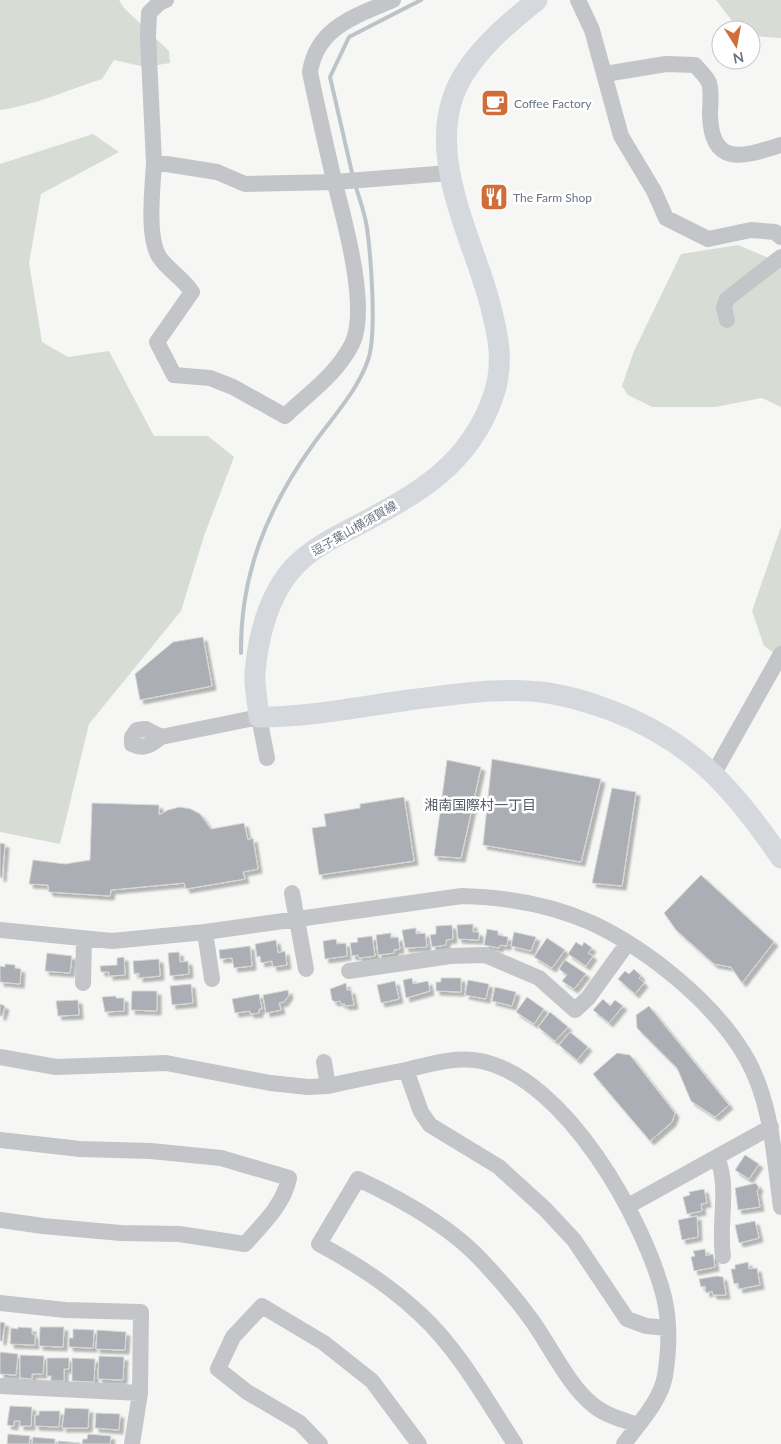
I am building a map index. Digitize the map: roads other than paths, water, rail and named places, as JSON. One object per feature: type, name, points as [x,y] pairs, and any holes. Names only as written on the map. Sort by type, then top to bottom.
[{"type":"main road","name":"逗子葉山横須賀線","points":[[259,717],[255,674],[261,636],[271,605],[297,564],[314,549],[389,509],[445,472],[468,447],[484,419],[493,398],[500,376],[500,345],[482,273],[466,232],[449,173],[447,131],[450,110],[463,75],[483,48],[537,0]]},
{"type":"main road","points":[[259,717],[296,717],[409,700],[492,691],[548,693],[593,704],[637,720],[682,746],[714,773],[745,809],[781,858]]},
{"type":"street","points":[[166,0],[159,3],[149,13],[148,36],[154,162],[153,234],[160,258],[185,280],[192,292],[157,342],[168,368],[174,375],[210,378],[286,416],[309,393],[333,375],[353,343],[357,324],[353,253],[310,72],[313,55],[323,39],[334,29],[393,0]]},
{"type":"street","points":[[578,0],[592,30],[621,136],[654,191],[666,218],[708,239],[751,230],[779,233]]},
{"type":"street","points":[[605,74],[666,64],[694,65],[709,83],[710,121],[717,143],[727,154],[743,156],[781,145]]},
{"type":"street","points":[[154,162],[217,172],[245,184],[335,182],[449,173]]},
{"type":"street","points":[[728,320],[724,308],[726,299],[781,257]]},
{"type":"street","points":[[714,773],[781,654]]},
{"type":"street","points":[[161,737],[259,717],[266,758]]},
{"type":"street","points":[[292,893],[306,969]]},
{"type":"street","points":[[0,930],[112,941],[205,932],[462,896],[493,897],[525,902],[563,913],[592,924],[627,944],[667,971],[706,1006],[728,1030],[748,1060],[763,1098],[771,1127],[781,1206]]},
{"type":"street","points":[[205,932],[212,979]]},
{"type":"street","points":[[83,983],[84,938]]},
{"type":"street","points":[[349,971],[450,956],[485,955],[539,978],[575,1010],[588,998],[627,944]]},
{"type":"street","points":[[0,1057],[56,1067],[166,1063],[270,1083],[308,1087],[328,1086],[449,1060],[468,1059],[483,1061],[519,1076],[551,1102],[592,1149],[628,1206],[656,1270],[665,1299],[668,1328],[664,1378],[654,1404],[624,1444]]},
{"type":"street","points":[[324,1062],[328,1086]]},
{"type":"street","points":[[406,1070],[421,1112],[430,1125],[499,1167],[546,1209],[574,1240],[626,1319],[646,1326],[668,1328]]},
{"type":"street","points":[[628,1206],[771,1127]]},
{"type":"street","points":[[0,1140],[80,1149],[151,1151],[221,1158],[289,1178],[286,1193],[266,1221],[244,1244],[179,1234],[102,1231],[0,1220]]},
{"type":"street","points":[[717,1157],[724,1173],[720,1238],[723,1256]]},
{"type":"street","points":[[514,1444],[462,1363],[421,1314],[355,1263],[319,1244],[358,1179],[412,1207],[449,1233],[483,1261],[532,1321],[567,1374],[592,1405],[618,1419],[638,1425]]},
{"type":"street","points":[[0,1303],[65,1310],[141,1312],[140,1393],[132,1444]]},
{"type":"street","points":[[320,1444],[300,1424],[247,1392],[218,1369],[233,1337],[262,1306],[324,1343],[372,1381],[419,1444]]},
{"type":"street","points":[[0,1386],[140,1393]]},
{"type":"waterway","points":[[353,177],[330,77],[349,37],[421,0]]},
{"type":"waterway","points":[[241,653],[245,597],[251,570],[269,519],[296,470],[357,383],[368,360],[371,348],[373,315],[370,257],[366,222],[355,184]]},
{"type":"place","name":"Coffee Factory","points":[[495,103]]},
{"type":"place","name":"The Farm Shop","points":[[494,197]]},
{"type":"district","name":"湘南国際村一丁目","points":[[480,804]]}]
